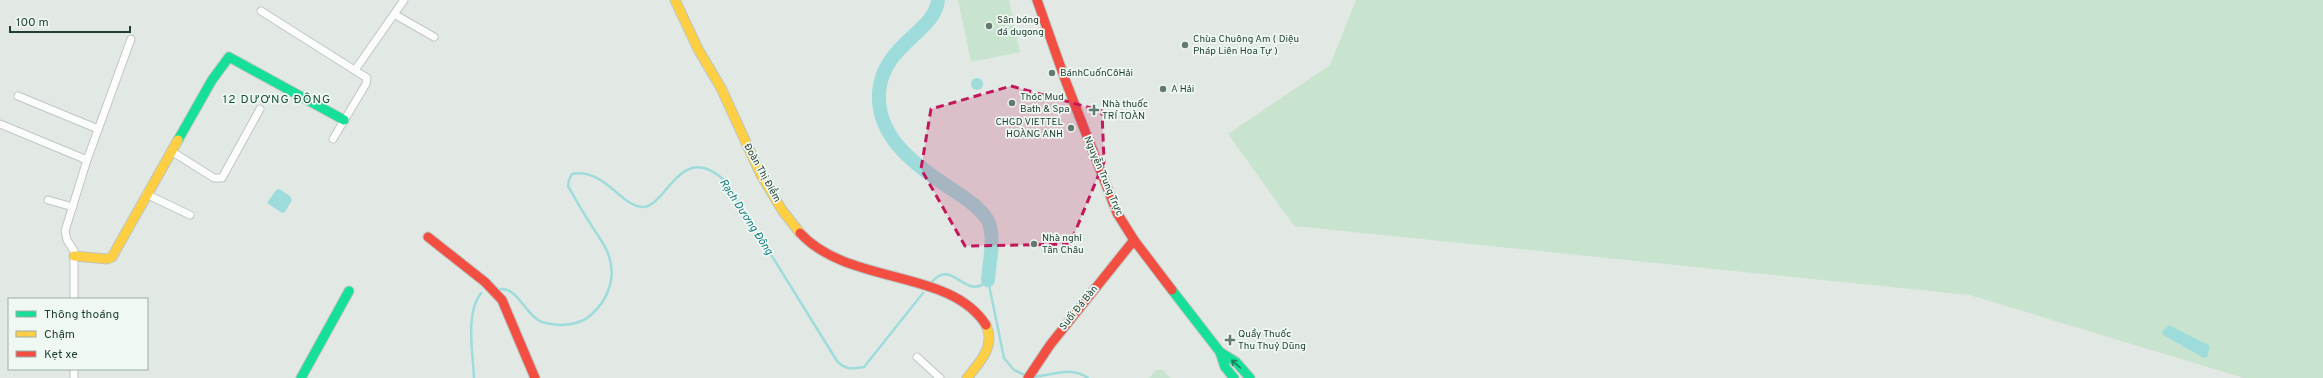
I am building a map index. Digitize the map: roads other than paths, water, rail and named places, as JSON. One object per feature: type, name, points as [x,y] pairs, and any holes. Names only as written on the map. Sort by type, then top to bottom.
[{"type":"street","points":[[355,70],[404,0]]},
{"type":"street","name":"Đoàn Thị Điểm","points":[[675,0],[707,66],[722,88],[744,141],[760,172],[790,220],[810,243],[831,258],[863,271],[911,282],[964,303],[985,323],[990,333],[990,345],[984,357],[967,378]]},
{"type":"street","name":"Nguyễn Trung Trực","points":[[1037,0],[1108,191],[1134,240],[1220,352],[1225,367],[1234,378]]},
{"type":"street","points":[[261,11],[367,78],[367,81],[333,139]]},
{"type":"street","points":[[394,14],[434,37]]},
{"type":"street","points":[[74,298],[74,256],[65,231],[87,160],[131,39]]},
{"type":"street","points":[[74,256],[107,259],[112,257],[146,194],[212,80],[229,57],[344,120]]},
{"type":"street","points":[[18,96],[98,129]]},
{"type":"street","points":[[171,151],[214,178],[222,178],[260,109]]},
{"type":"street","points":[[0,124],[87,160]]},
{"type":"street","points":[[146,194],[190,215]]},
{"type":"street","points":[[48,200],[73,207]]},
{"type":"street","points":[[428,237],[485,282],[502,300],[535,378]]},
{"type":"street","name":"Suối Đá Bàn","points":[[1028,378],[1050,345],[1134,240]]},
{"type":"street","points":[[301,378],[349,291]]},
{"type":"street","name":"Nguyễn Trung Trực","points":[[1220,352],[1236,362],[1250,378]]},
{"type":"street","points":[[917,356],[940,378]]},
{"type":"water","points":[[977,78],[981,80],[983,84],[981,88],[977,90],[973,88],[971,84],[973,80]]},
{"type":"water","points":[[279,189],[290,196],[292,200],[285,212],[282,213],[267,203],[276,190]]},
{"type":"water","points":[[2169,325],[2210,346],[2207,357],[2204,358],[2163,335],[2162,332]]},
{"type":"waterway","name":"Rạch Dương Đông","points":[[938,0],[935,11],[928,21],[889,62],[883,76],[879,92],[880,110],[885,126],[893,140],[904,152],[930,175],[972,203],[987,219],[992,237],[988,280]]},
{"type":"waterway","name":"Rạch Dương Đông","points":[[501,289],[507,290],[517,297],[531,314],[542,322],[561,325],[586,319],[603,301],[612,276],[610,258],[568,186],[572,174],[593,176],[627,201],[642,207],[651,205],[676,178],[686,171],[697,167],[710,170],[726,182],[837,361],[843,366],[853,368],[864,367],[923,293]]},
{"type":"waterway","name":"Rạch Dương Đông","points":[[932,282],[939,276],[946,274],[972,286],[979,286],[987,281]]},
{"type":"waterway","points":[[988,280],[1004,358],[1014,370],[1027,376]]},
{"type":"waterway","name":"Rạch Dương Đông","points":[[474,378],[471,322],[476,301],[481,293]]},
{"type":"waterway","points":[[1032,377],[1061,372],[1074,372],[1088,378]]},
{"type":"place","name":"Sân bóng đá dugong","points":[[989,26]]},
{"type":"place","name":"Chùa Chuông Am ( Diệu Pháp Liên Hoa Tự )","points":[[1185,45]]},
{"type":"place","name":"BánhCuốnCôHải","points":[[1052,73]]},
{"type":"place","name":"A Hải","points":[[1163,89]]},
{"type":"place","name":"Thóc Mud Bath & Spa","points":[[1012,103]]},
{"type":"place","name":"Nhà thuốc TRÍ TOÀN","points":[[1094,110]]},
{"type":"place","name":"CHGD VIETTEL HOÀNG ANH","points":[[1071,128]]},
{"type":"place","name":"Nhà nghỉ Tân Châu","points":[[1034,244]]},
{"type":"place","name":"Quầy Thuốc Thu Thuỷ Dũng","points":[[1230,340]]},
{"type":"district","name":"12 DƯƠNG ĐÔNG","points":[[277,100]]}]
